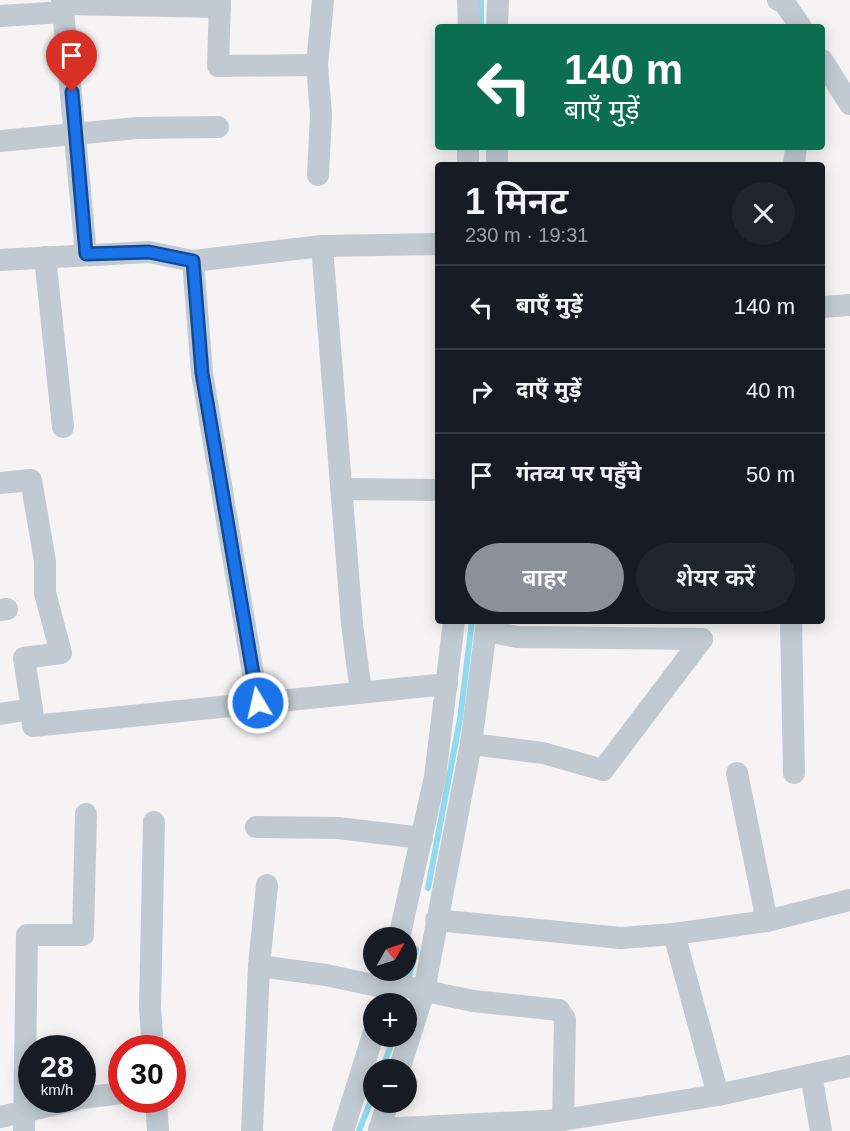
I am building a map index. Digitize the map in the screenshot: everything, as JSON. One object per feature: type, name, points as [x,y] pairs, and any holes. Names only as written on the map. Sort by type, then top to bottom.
[{"type":"street","points":[[318,175],[321,115],[317,65],[323,0]]},
{"type":"street","points":[[468,0],[469,24]]},
{"type":"street","points":[[497,24],[498,0]]},
{"type":"street","points":[[778,0],[783,1],[799,24]]},
{"type":"street","points":[[0,16],[63,5],[220,4],[218,66],[317,65]]},
{"type":"street","points":[[63,5],[86,254]]},
{"type":"street","points":[[825,65],[850,104]]},
{"type":"street","points":[[0,141],[76,133],[218,127]]},
{"type":"street","points":[[0,260],[149,252],[193,261],[322,246],[435,244]]},
{"type":"street","points":[[322,246],[361,692]]},
{"type":"street","points":[[45,257],[63,427]]},
{"type":"street","points":[[193,261],[202,373],[258,703]]},
{"type":"street","points":[[825,307],[850,305]]},
{"type":"street","points":[[0,483],[31,480],[45,561],[45,592],[61,653],[24,658],[33,726],[177,714],[258,703],[447,684]]},
{"type":"street","points":[[342,489],[435,490]]},
{"type":"street","points":[[402,927],[435,777],[454,624]]},
{"type":"street","points":[[791,624],[794,772]]},
{"type":"street","points":[[402,1059],[421,991],[471,744],[486,626],[518,637],[702,639],[603,770],[543,753],[471,744]]},
{"type":"street","points":[[0,714],[32,710]]},
{"type":"street","points":[[737,772],[767,921]]},
{"type":"street","points":[[24,1121],[27,935],[83,935],[86,814]]},
{"type":"street","points":[[152,1035],[150,1008],[154,822]]},
{"type":"street","points":[[256,827],[338,828],[422,838]]},
{"type":"street","points":[[252,1131],[259,966],[267,885]]},
{"type":"street","points":[[436,920],[621,938],[674,934],[767,921],[850,901]]},
{"type":"street","points":[[674,934],[718,1095]]},
{"type":"street","points":[[259,966],[562,1013],[565,1019],[563,1120]]},
{"type":"street","points":[[343,1131],[369,1047]]},
{"type":"street","points":[[384,1113],[379,1130],[563,1120],[718,1095],[850,1066]]},
{"type":"street","points":[[811,1075],[821,1131]]},
{"type":"street","points":[[0,1117],[24,1121],[43,1113]]},
{"type":"street","points":[[157,1113],[158,1131]]},
{"type":"waterway","points":[[481,0],[481,24]]},
{"type":"waterway","points":[[428,888],[460,719],[472,624]]},
{"type":"waterway","points":[[405,993],[408,981]]},
{"type":"waterway","points":[[386,1059],[390,1047]]},
{"type":"waterway","points":[[359,1131],[366,1113]]},
{"type":"route","points":[[72,92],[86,254],[149,252],[193,261],[202,373],[258,703]]}]
